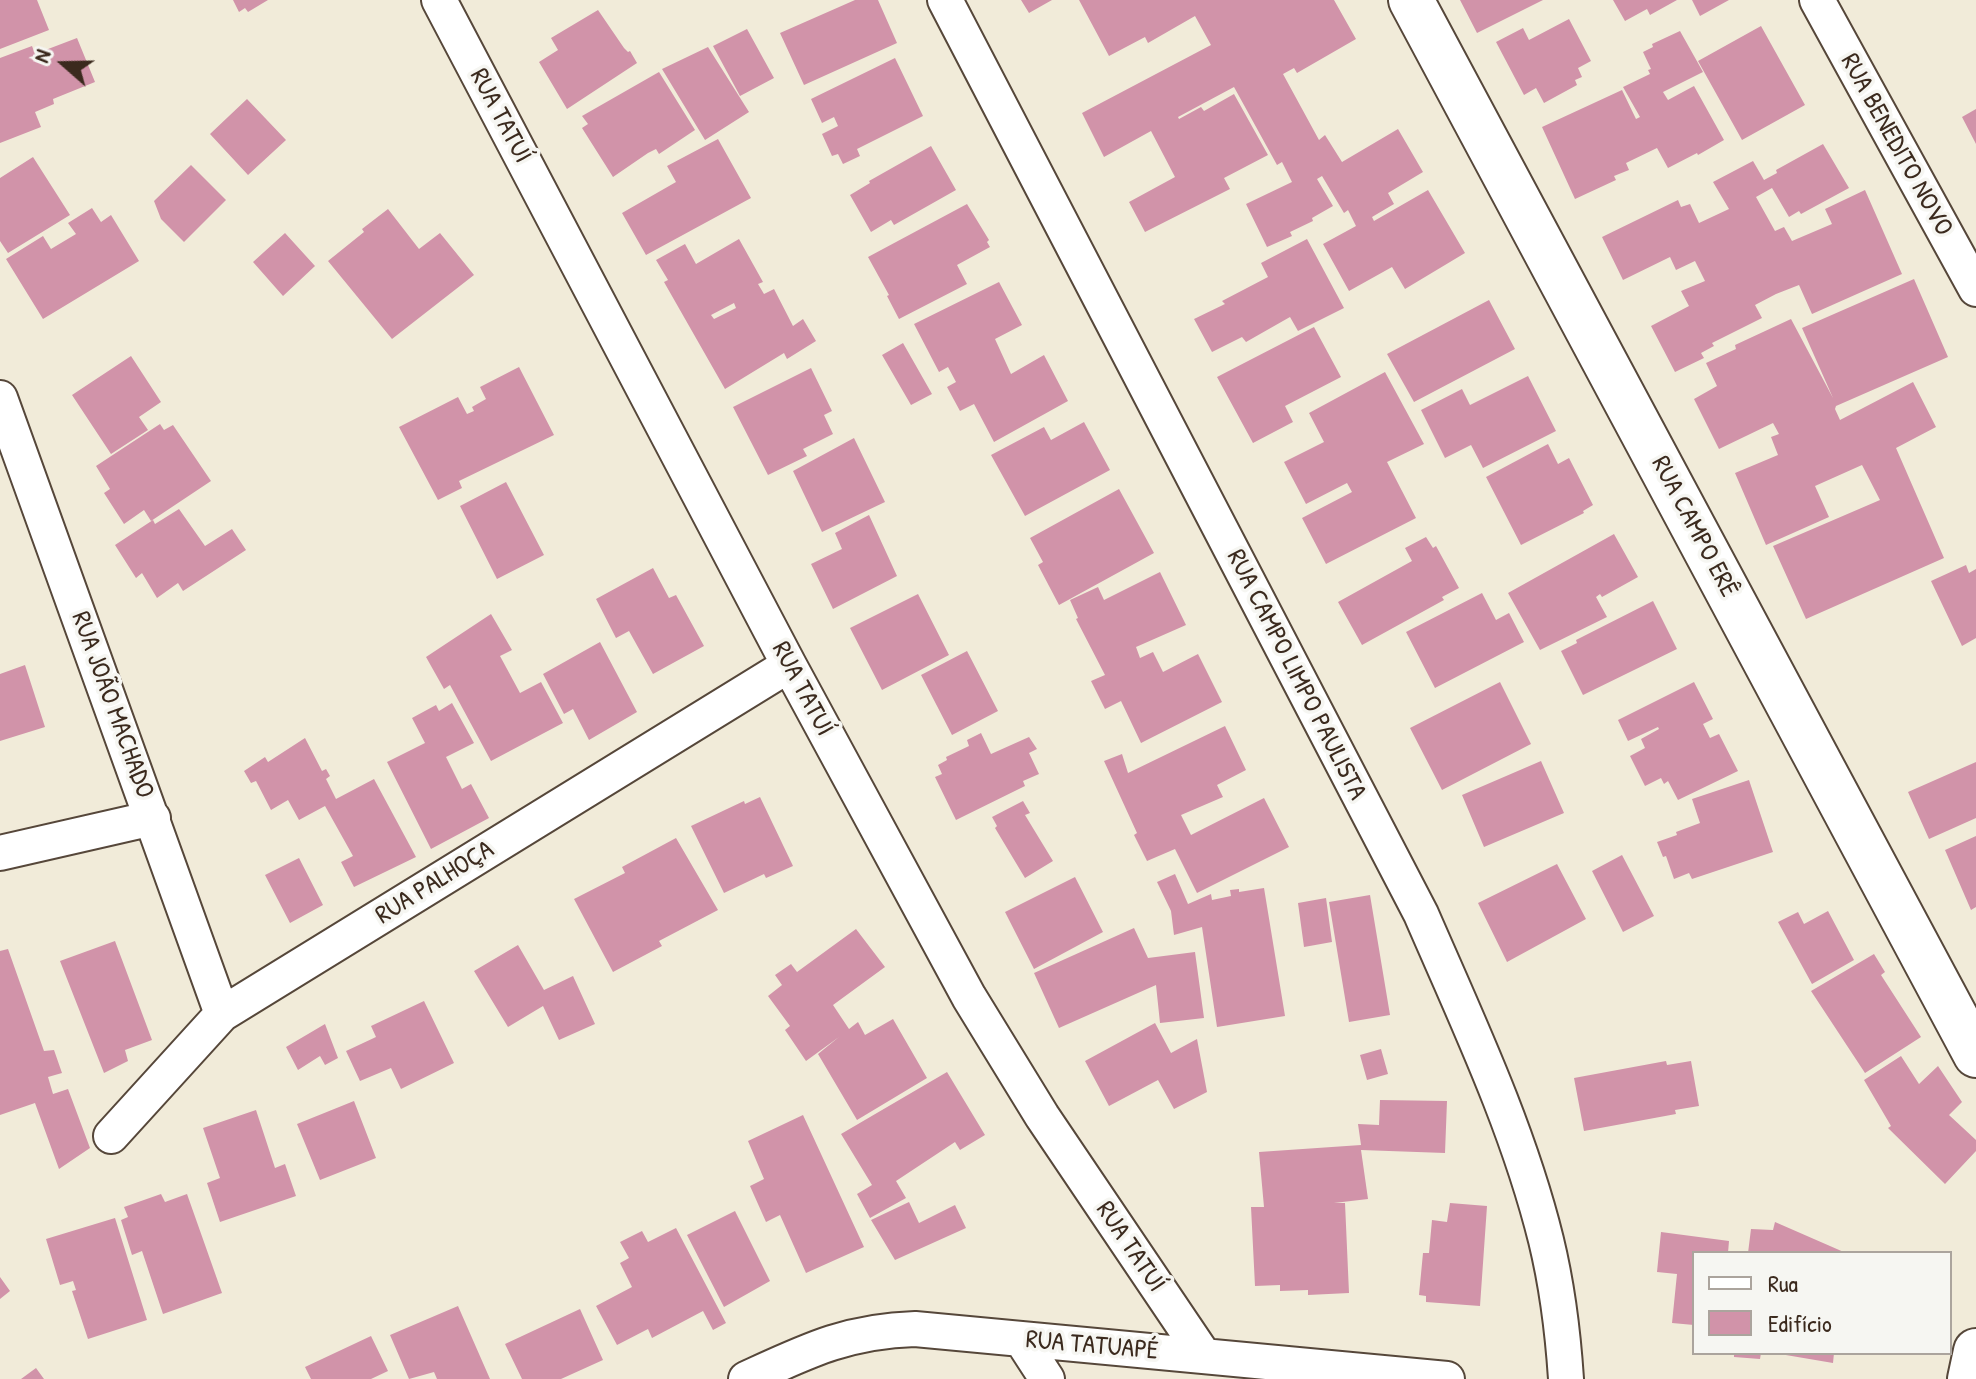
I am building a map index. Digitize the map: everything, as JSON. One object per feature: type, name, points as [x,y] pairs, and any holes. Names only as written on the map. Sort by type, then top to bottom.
[{"type":"street","name":"RUA TATUÍ","points":[[439,0],[789,665],[969,997],[1042,1116],[1204,1356]]},
{"type":"street","name":"RUA CAMPO LIMPO PAULISTA","points":[[945,0],[1421,914],[1472,1030],[1520,1154],[1546,1240],[1563,1335],[1566,1379]]},
{"type":"street","name":"RUA CAMPO ERÊ","points":[[1411,0],[1976,1055]]},
{"type":"street","name":"RUA BENEDITO NOVO","points":[[1817,0],[1976,289]]},
{"type":"street","name":"RUA JOÃO MACHADO","points":[[0,398],[222,1014]]},
{"type":"street","name":"RUA PALHOÇA","points":[[111,1136],[222,1014],[789,665]]},
{"type":"street","points":[[0,853],[153,818]]},
{"type":"street","name":"RUA TATUAPÉ","points":[[746,1379],[833,1341],[879,1330],[915,1329],[1447,1379]]},
{"type":"street","points":[[1021,1339],[1047,1379]]},
{"type":"street","points":[[1970,1379],[1976,1351]]},
{"type":"building","points":[[0,0],[37,0],[49,30],[0,49]]},
{"type":"building","points":[[233,0],[268,0],[248,12],[245,8],[239,12]]},
{"type":"building","points":[[855,0],[878,0],[897,43],[804,85],[780,33]]},
{"type":"building","points":[[1021,0],[1052,0],[1029,13]]},
{"type":"building","points":[[1079,0],[1334,0],[1356,39],[1297,73],[1294,68],[1283,74],[1319,140],[1325,135],[1342,162],[1398,129],[1423,172],[1388,193],[1394,204],[1372,217],[1374,221],[1428,190],[1465,253],[1405,289],[1392,267],[1349,291],[1323,244],[1356,226],[1348,210],[1344,213],[1322,176],[1317,179],[1333,206],[1312,218],[1313,221],[1290,232],[1292,236],[1267,247],[1246,204],[1292,182],[1282,162],[1277,165],[1234,87],[1179,119],[1201,107],[1204,111],[1234,94],[1268,155],[1224,178],[1230,189],[1145,232],[1129,202],[1175,177],[1151,131],[1104,157],[1082,113],[1211,45],[1195,16],[1148,43],[1145,37],[1109,56]]},
{"type":"building","points":[[1460,0],[1543,0],[1477,33]]},
{"type":"building","points":[[1613,0],[1677,0],[1650,15],[1647,9],[1625,21]]},
{"type":"building","points":[[1692,0],[1729,0],[1700,16]]},
{"type":"building","points":[[598,10],[637,63],[567,109],[539,62],[558,50],[551,38]]},
{"type":"building","points":[[1569,19],[1591,61],[1578,68],[1582,77],[1575,80],[1577,85],[1544,103],[1536,88],[1524,95],[1496,42],[1523,28],[1529,40]]},
{"type":"building","points":[[1761,26],[1805,105],[1742,140],[1698,61]]},
{"type":"building","points":[[747,29],[774,78],[740,96],[713,46]]},
{"type":"building","points":[[1680,31],[1703,72],[1663,92],[1668,100],[1694,86],[1724,140],[1668,168],[1657,148],[1626,163],[1629,170],[1614,176],[1616,180],[1575,199],[1542,127],[1622,90],[1636,119],[1640,117],[1623,87],[1650,74],[1648,70],[1651,69],[1643,52],[1653,47],[1652,44]]},
{"type":"building","points":[[77,38],[95,82],[53,99],[54,104],[35,112],[41,127],[0,143],[0,58],[32,46],[35,54]]},
{"type":"building","points":[[708,47],[749,112],[705,140],[662,69]]},
{"type":"building","points":[[895,58],[923,116],[857,149],[860,156],[843,164],[838,154],[832,156],[822,134],[838,126],[834,117],[822,123],[811,99]]},
{"type":"building","points":[[659,72],[695,130],[659,154],[656,149],[648,153],[613,177],[582,128],[588,124],[582,116]]},
{"type":"building","points":[[247,99],[286,140],[248,175],[210,134]]},
{"type":"building","points":[[1976,109],[1976,144],[1962,117]]},
{"type":"building","points":[[718,139],[751,198],[646,255],[622,213],[676,182],[667,166]]},
{"type":"building","points":[[1823,144],[1849,188],[1801,214],[1799,211],[1789,217],[1772,188],[1756,197],[1775,231],[1784,227],[1792,241],[1832,224],[1825,209],[1865,190],[1902,274],[1812,314],[1799,285],[1776,294],[1755,305],[1762,318],[1712,343],[1714,346],[1701,353],[1704,358],[1675,372],[1651,326],[1689,306],[1681,291],[1705,281],[1695,261],[1676,270],[1670,257],[1623,280],[1602,237],[1678,200],[1681,207],[1690,204],[1699,223],[1729,209],[1713,182],[1753,161],[1764,180]]},
{"type":"building","points":[[931,146],[956,190],[894,225],[891,220],[871,232],[850,195]]},
{"type":"building","points":[[33,157],[70,215],[8,253],[0,241],[0,178]]},
{"type":"building","points":[[191,165],[226,200],[184,242],[161,219],[154,201]]},
{"type":"building","points":[[967,204],[989,240],[990,247],[957,265],[967,284],[899,319],[868,257]]},
{"type":"building","points":[[92,208],[101,222],[111,215],[139,261],[43,319],[6,259],[43,236],[51,249],[76,234],[68,223]]},
{"type":"building","points":[[388,209],[419,249],[440,233],[474,275],[392,339],[328,261]]},
{"type":"building","points":[[285,233],[315,266],[283,296],[253,262]]},
{"type":"building","points":[[739,239],[763,282],[758,284],[764,294],[774,289],[793,326],[803,319],[816,341],[787,359],[784,353],[725,389],[664,282],[668,280],[656,260],[685,244],[696,264]],"holes":[[[734,303],[736,308],[714,319],[711,315]]]},
{"type":"building","points":[[1307,239],[1344,308],[1298,331],[1290,317],[1246,342],[1242,337],[1212,352],[1194,319],[1268,277],[1261,263]]},
{"type":"building","points":[[1914,279],[1948,357],[1835,409],[1840,420],[1913,382],[1936,427],[1896,448],[1944,558],[1806,619],[1773,546],[1880,500],[1862,465],[1815,486],[1829,517],[1766,545],[1735,473],[1778,455],[1771,437],[1779,434],[1773,423],[1719,449],[1694,399],[1717,386],[1706,363],[1736,349],[1735,345],[1791,319],[1833,398],[1802,328]]},
{"type":"building","points":[[999,282],[1022,325],[995,339],[1011,374],[1044,355],[1068,401],[994,442],[974,404],[960,411],[947,387],[956,382],[948,367],[939,372],[914,324]]},
{"type":"building","points":[[1489,300],[1515,349],[1414,402],[1387,354]]},
{"type":"building","points":[[1314,327],[1341,377],[1285,406],[1293,422],[1253,443],[1217,377]]},
{"type":"building","points":[[903,343],[932,394],[911,405],[882,355]]},
{"type":"building","points":[[131,356],[161,402],[139,417],[148,430],[111,454],[72,395]]},
{"type":"building","points":[[519,367],[554,435],[459,481],[462,488],[438,500],[399,427],[458,397],[467,414],[474,411],[472,407],[486,399],[480,387]]},
{"type":"building","points":[[811,368],[832,411],[824,415],[833,434],[803,449],[807,456],[768,475],[733,407]]},
{"type":"building","points":[[1385,372],[1424,444],[1387,462],[1416,518],[1326,564],[1302,518],[1352,492],[1347,483],[1306,504],[1284,462],[1324,442],[1309,413]]},
{"type":"building","points":[[1528,376],[1556,431],[1483,468],[1471,445],[1445,458],[1421,410],[1462,389],[1470,405]]},
{"type":"building","points":[[1084,422],[1110,470],[1025,516],[991,455],[1044,427],[1051,440]]},
{"type":"building","points":[[160,424],[164,430],[173,425],[211,481],[151,521],[144,510],[124,524],[104,493],[110,489],[96,466]]},
{"type":"building","points":[[854,438],[885,502],[822,532],[793,471]]},
{"type":"building","points":[[1548,444],[1558,464],[1569,458],[1593,505],[1584,513],[1521,545],[1486,477]]},
{"type":"building","points":[[506,482],[544,555],[497,579],[460,506]]},
{"type":"building","points":[[1119,489],[1154,553],[1059,605],[1038,565],[1043,562],[1030,538]]},
{"type":"building","points":[[179,509],[205,546],[232,529],[246,550],[183,591],[178,583],[157,598],[142,573],[136,578],[115,545],[153,520],[155,524]]},
{"type":"building","points":[[869,515],[897,576],[833,609],[811,564],[842,549],[835,533]]},
{"type":"building","points":[[1614,534],[1638,577],[1602,597],[1600,594],[1596,597],[1607,617],[1540,650],[1508,593]]},
{"type":"building","points":[[1426,537],[1433,548],[1436,546],[1459,588],[1442,597],[1444,600],[1362,645],[1338,602],[1412,561],[1405,548]]},
{"type":"building","points":[[1966,565],[1969,573],[1976,569],[1976,638],[1962,646],[1931,581]]},
{"type":"building","points":[[653,568],[669,598],[676,595],[704,646],[653,674],[629,631],[616,638],[596,599]]},
{"type":"building","points":[[1160,572],[1186,625],[1136,647],[1140,658],[1153,652],[1163,672],[1198,654],[1222,702],[1141,743],[1121,701],[1105,709],[1091,681],[1105,675],[1076,619],[1070,600],[1098,587],[1104,600]]},
{"type":"building","points":[[1482,593],[1496,620],[1509,613],[1524,642],[1435,688],[1406,632]]},
{"type":"building","points":[[918,594],[949,655],[882,690],[850,628]]},
{"type":"building","points":[[1653,601],[1677,649],[1583,695],[1561,651],[1577,643],[1576,640]]},
{"type":"building","points":[[491,614],[512,650],[500,656],[520,693],[541,682],[563,723],[491,761],[450,685],[444,689],[426,657]]},
{"type":"building","points":[[600,642],[637,712],[589,740],[573,709],[564,714],[543,674]]},
{"type":"building","points":[[967,651],[998,711],[952,735],[921,675]]},
{"type":"building","points":[[25,665],[45,727],[0,741],[0,674]]},
{"type":"building","points":[[1500,682],[1531,744],[1442,790],[1410,728]]},
{"type":"building","points":[[1694,682],[1713,719],[1703,724],[1710,738],[1719,734],[1738,771],[1678,800],[1668,781],[1664,784],[1661,778],[1645,786],[1630,756],[1645,748],[1641,739],[1658,727],[1628,741],[1618,720]]},
{"type":"building","points":[[452,703],[474,743],[446,757],[462,789],[471,784],[489,818],[431,849],[387,762],[425,743],[412,718],[436,705],[439,711]]},
{"type":"building","points":[[1225,726],[1246,770],[1217,785],[1223,797],[1181,815],[1191,835],[1264,798],[1289,847],[1197,893],[1175,849],[1147,861],[1104,761],[1122,754],[1128,773]]},
{"type":"building","points":[[981,733],[991,754],[1029,737],[1037,749],[1029,753],[1039,774],[1023,781],[1025,786],[956,820],[935,777],[942,774],[938,765],[947,760],[946,757],[969,746],[967,740]]},
{"type":"building","points":[[305,738],[322,771],[326,769],[330,776],[326,779],[336,799],[374,779],[416,857],[354,887],[341,862],[353,856],[325,806],[299,820],[288,800],[271,810],[256,781],[251,783],[244,771],[265,757],[268,762]]},
{"type":"building","points":[[1541,761],[1564,813],[1484,847],[1462,795]]},
{"type":"building","points":[[1976,762],[1976,818],[1929,839],[1908,792]]},
{"type":"building","points":[[1749,780],[1773,852],[1692,879],[1689,873],[1674,879],[1657,842],[1700,823],[1692,799]]},
{"type":"building","points":[[760,797],[793,866],[766,878],[764,874],[724,893],[691,826],[744,801],[745,804]]},
{"type":"building","points":[[1023,801],[1030,813],[1025,815],[1053,861],[1025,878],[995,828],[997,826],[992,817]]},
{"type":"building","points":[[1976,836],[1976,907],[1971,910],[1945,850]]},
{"type":"building","points":[[676,838],[718,910],[659,941],[662,946],[613,972],[574,899],[625,873],[622,867]]},
{"type":"building","points":[[1622,855],[1654,916],[1623,932],[1592,871]]},
{"type":"building","points":[[299,858],[323,905],[290,923],[265,875]]},
{"type":"building","points":[[1557,864],[1586,919],[1507,962],[1478,903]]},
{"type":"building","points":[[1175,874],[1188,904],[1211,894],[1212,900],[1231,896],[1230,890],[1239,889],[1239,892],[1264,888],[1285,1016],[1217,1027],[1202,927],[1174,935],[1171,911],[1157,882]]},
{"type":"building","points":[[1075,877],[1103,932],[1034,969],[1005,912]]},
{"type":"building","points":[[1370,895],[1390,1015],[1349,1022],[1329,902]]},
{"type":"building","points":[[1326,898],[1332,942],[1304,947],[1298,903]]},
{"type":"building","points":[[1828,911],[1854,960],[1812,984],[1778,922],[1798,912],[1804,924]]},
{"type":"building","points":[[1134,928],[1148,958],[1195,952],[1204,1018],[1160,1023],[1156,985],[1059,1028],[1034,973]]},
{"type":"building","points":[[856,929],[885,967],[833,1005],[849,1029],[858,1022],[865,1035],[893,1019],[927,1078],[857,1120],[818,1054],[839,1037],[806,1061],[785,1030],[790,1026],[768,996],[782,985],[775,975],[791,964],[797,972]]},
{"type":"building","points":[[115,941],[152,1040],[125,1050],[128,1061],[104,1073],[60,961]]},
{"type":"building","points":[[518,945],[544,990],[573,976],[595,1024],[559,1040],[543,1006],[508,1027],[474,971]]},
{"type":"building","points":[[8,949],[44,1051],[54,1050],[62,1073],[48,1077],[53,1094],[68,1089],[90,1148],[59,1169],[35,1103],[0,1115],[0,951]]},
{"type":"building","points":[[1874,954],[1885,972],[1881,975],[1921,1037],[1865,1073],[1811,991]]},
{"type":"building","points":[[424,1001],[454,1063],[401,1089],[391,1068],[360,1081],[346,1051],[376,1037],[371,1026]]},
{"type":"building","points":[[1155,1023],[1171,1053],[1197,1039],[1207,1092],[1174,1109],[1158,1080],[1109,1106],[1085,1061]]},
{"type":"building","points":[[325,1024],[338,1058],[325,1065],[320,1056],[298,1070],[286,1047]]},
{"type":"building","points":[[1381,1049],[1388,1074],[1367,1080],[1360,1055]]},
{"type":"building","points":[[1901,1056],[1919,1084],[1938,1066],[1962,1102],[1949,1115],[1976,1140],[1976,1151],[1945,1184],[1888,1128],[1891,1126],[1864,1080]]},
{"type":"building","points":[[1666,1061],[1667,1065],[1691,1061],[1699,1106],[1675,1110],[1676,1114],[1584,1131],[1574,1078]]},
{"type":"building","points":[[947,1072],[985,1135],[960,1150],[955,1142],[896,1181],[906,1198],[870,1218],[857,1194],[872,1185],[841,1134]]},
{"type":"building","points":[[1380,1100],[1447,1101],[1445,1153],[1361,1150],[1368,1199],[1334,1203],[1345,1203],[1349,1293],[1308,1295],[1308,1290],[1280,1291],[1280,1285],[1255,1286],[1251,1207],[1264,1207],[1259,1152],[1361,1145],[1358,1124],[1379,1125]]},
{"type":"building","points":[[354,1101],[376,1158],[320,1180],[297,1124]]},
{"type":"building","points":[[256,1110],[275,1168],[285,1164],[296,1196],[220,1222],[207,1183],[220,1178],[203,1128]]},
{"type":"building","points":[[803,1115],[864,1247],[806,1273],[780,1215],[766,1222],[750,1186],[764,1179],[748,1141]]},
{"type":"building","points":[[161,1194],[165,1202],[187,1194],[222,1293],[163,1314],[142,1251],[132,1255],[121,1220],[128,1217],[124,1207]]},
{"type":"building","points":[[909,1202],[919,1223],[955,1205],[966,1228],[895,1260],[871,1220]]},
{"type":"building","points":[[1450,1203],[1487,1206],[1480,1306],[1426,1302],[1426,1296],[1419,1295],[1423,1253],[1429,1253],[1432,1220],[1447,1222]]},
{"type":"building","points":[[735,1211],[770,1281],[724,1307],[687,1235]]},
{"type":"building","points":[[115,1218],[147,1320],[88,1339],[72,1291],[76,1290],[73,1281],[60,1285],[46,1239]]},
{"type":"building","points":[[1775,1222],[1841,1251],[1748,1251],[1751,1229],[1773,1230]]},
{"type":"building","points":[[676,1228],[726,1323],[713,1330],[703,1311],[652,1338],[648,1329],[617,1345],[596,1306],[632,1287],[620,1263],[629,1258],[620,1242],[642,1231],[648,1242]]},
{"type":"building","points":[[1661,1232],[1729,1241],[1728,1251],[1692,1251],[1692,1325],[1672,1323],[1677,1274],[1657,1272]]},
{"type":"building","points":[[0,1277],[10,1291],[0,1299]]},
{"type":"building","points":[[458,1306],[490,1379],[437,1379],[434,1372],[409,1379],[390,1335]]},
{"type":"building","points":[[580,1309],[603,1360],[561,1379],[522,1379],[505,1344]]},
{"type":"building","points":[[371,1336],[388,1371],[371,1379],[311,1379],[305,1367]]},
{"type":"building","points":[[1734,1355],[1761,1355],[1760,1359]]},
{"type":"building","points":[[1786,1355],[1834,1355],[1833,1363]]},
{"type":"building","points":[[36,1368],[44,1379],[21,1379]]}]
